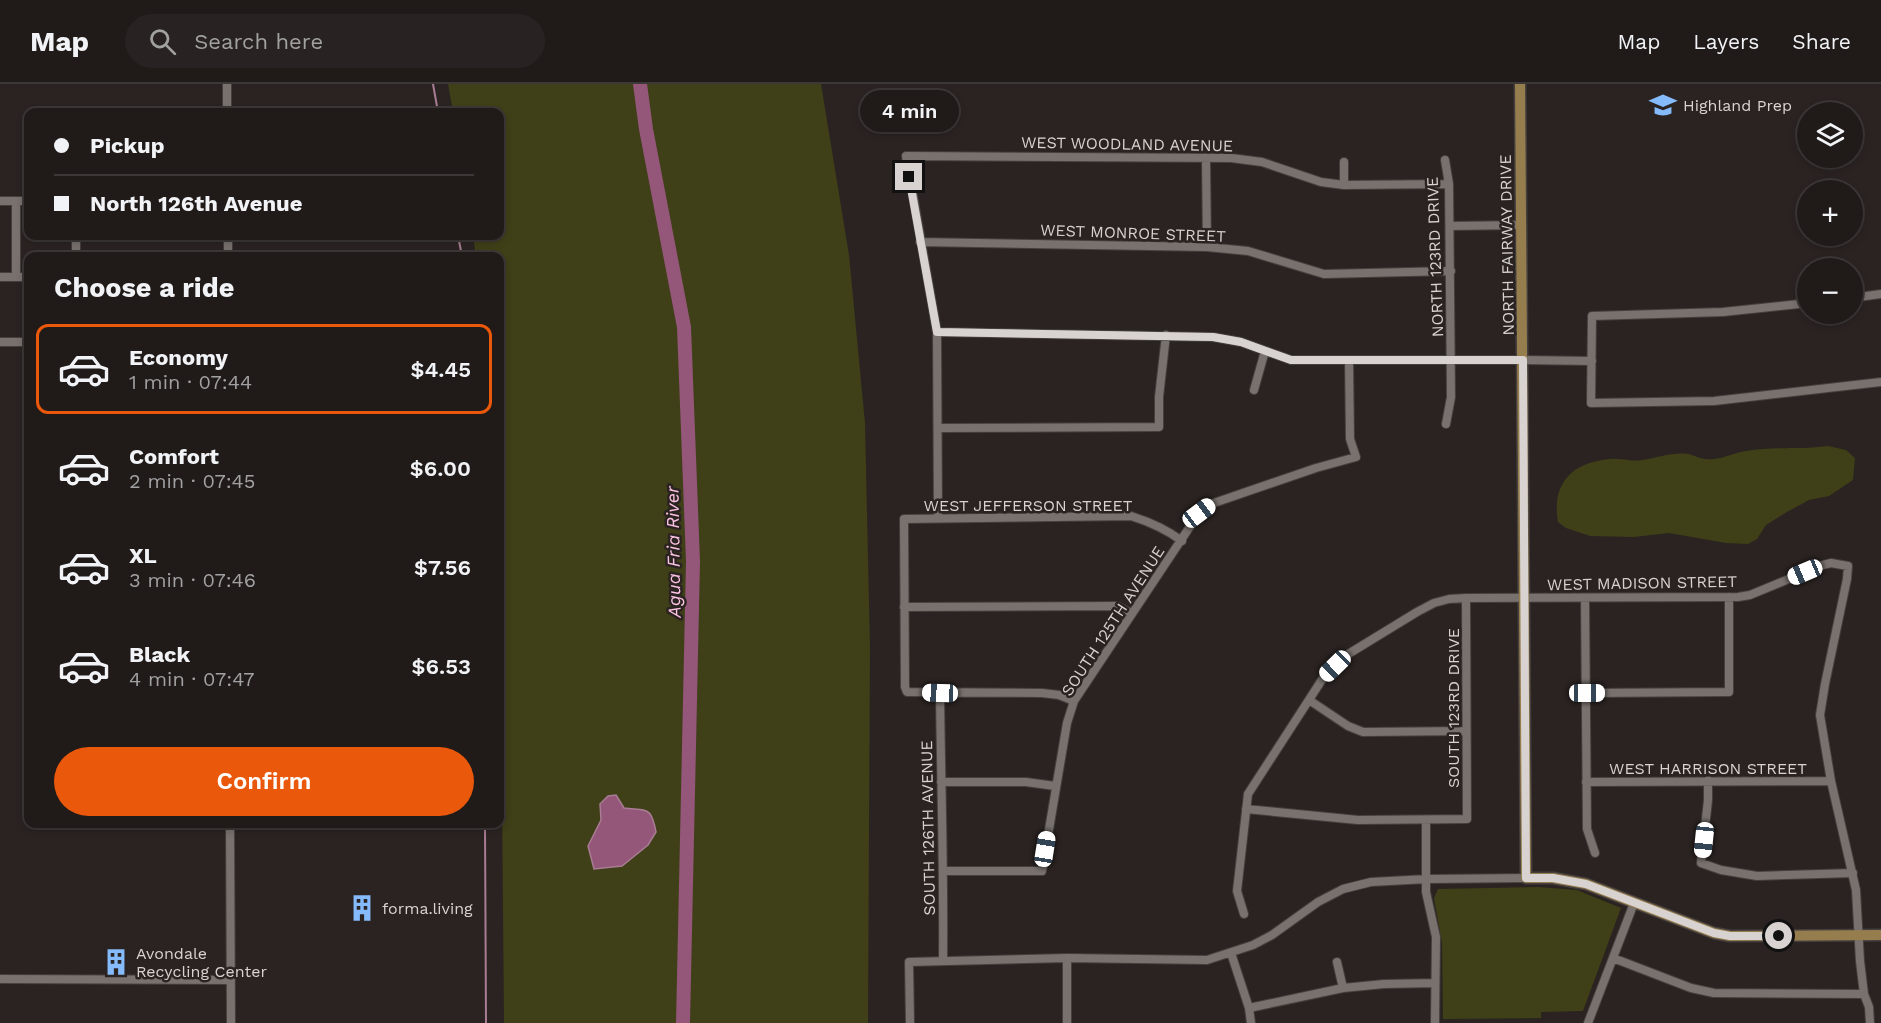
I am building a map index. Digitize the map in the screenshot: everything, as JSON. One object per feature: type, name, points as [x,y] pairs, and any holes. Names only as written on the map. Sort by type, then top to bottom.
[{"type":"street","points":[[227,84],[227,108]]},
{"type":"street","name":"NORTH FAIRWAY DRIVE","points":[[1520,84],[1526,878]]},
{"type":"street","name":"WEST WOODLAND AVENUE","points":[[920,243],[906,156],[1231,158],[1262,162],[1321,182],[1344,185],[1449,184]]},
{"type":"street","points":[[1206,158],[1207,247]]},
{"type":"street","name":"NORTH 123RD DRIVE","points":[[1445,160],[1449,184],[1451,271],[1451,397],[1446,424]]},
{"type":"street","points":[[1344,162],[1344,185]]},
{"type":"street","points":[[0,201],[24,201]]},
{"type":"street","points":[[16,201],[16,277]]},
{"type":"street","points":[[1450,226],[1522,225]]},
{"type":"street","points":[[920,243],[937,332],[938,518]]},
{"type":"street","name":"WEST MONROE STREET","points":[[920,243],[1207,247],[1248,251],[1324,274],[1451,271]]},
{"type":"street","points":[[0,277],[24,277]]},
{"type":"street","points":[[1863,296],[1881,294]]},
{"type":"street","points":[[1797,304],[1723,312],[1592,316],[1592,403],[1714,401],[1881,382]]},
{"type":"street","points":[[937,332],[1213,337],[1241,342],[1291,360],[1592,361]]},
{"type":"street","points":[[938,428],[1159,428],[1159,398],[1166,335]]},
{"type":"street","points":[[0,342],[24,342]]},
{"type":"street","points":[[1254,390],[1265,351]]},
{"type":"street","name":"SOUTH 125TH AVENUE","points":[[944,871],[1042,871],[1055,786],[1067,723],[1074,701],[1199,513],[1211,504],[1316,468],[1356,457],[1350,438],[1349,360]]},
{"type":"street","name":"WEST JEFFERSON STREET","points":[[904,607],[904,519],[1131,516],[1167,530],[1182,541]]},
{"type":"street","name":"WEST MADISON STREET","points":[[1244,914],[1237,891],[1248,794],[1308,700],[1325,675],[1345,656],[1434,603],[1449,599],[1466,597],[1729,597],[1750,595],[1823,565],[1831,563],[1848,566],[1821,703],[1822,731],[1831,781]]},
{"type":"street","name":"SOUTH 123RD DRIVE","points":[[1426,820],[1467,819],[1466,597]]},
{"type":"street","points":[[1585,597],[1587,829],[1595,853]]},
{"type":"street","points":[[1587,693],[1729,692],[1729,597]]},
{"type":"street","points":[[1074,701],[1059,695],[1042,693],[907,692],[905,687],[904,607],[1118,606],[1132,614]]},
{"type":"street","name":"SOUTH 126TH AVENUE","points":[[940,693],[940,782],[944,871],[943,962]]},
{"type":"street","points":[[1308,700],[1348,726],[1363,732],[1466,731]]},
{"type":"street","points":[[1708,781],[1701,863],[1722,870],[1757,876],[1853,873]]},
{"type":"street","points":[[1831,781],[1853,873],[1864,994],[1869,1007],[1870,1023]]},
{"type":"street","name":"WEST HARRISON STREET","points":[[1586,782],[1831,781]]},
{"type":"street","points":[[940,782],[1026,782],[1055,786]]},
{"type":"street","points":[[1246,809],[1358,820],[1426,820],[1426,892],[1436,937],[1435,1023]]},
{"type":"street","points":[[230,828],[231,1023]]},
{"type":"street","points":[[910,1023],[909,962],[1067,958],[1207,960],[1232,954],[1263,940],[1318,902],[1343,889],[1371,882],[1553,878],[1578,882],[1714,933],[1730,936],[1881,935]]},
{"type":"street","points":[[1588,1023],[1634,903]]},
{"type":"street","points":[[1232,954],[1250,1008],[1251,1023]]},
{"type":"street","points":[[1067,958],[1067,1023]]},
{"type":"street","points":[[1613,958],[1691,988],[1714,993],[1864,994]]},
{"type":"street","points":[[1337,962],[1343,988]]},
{"type":"street","points":[[0,979],[231,980]]},
{"type":"street","points":[[1250,1008],[1343,988],[1435,983]]},
{"type":"shaded area","points":[[448,84],[821,84],[849,255],[865,423],[870,647],[868,1023],[504,1023],[504,252],[475,252],[474,240],[504,240],[504,108],[452,108]]},
{"type":"shaded area","points":[[1828,446],[1846,450],[1855,458],[1853,480],[1829,496],[1809,500],[1787,512],[1766,525],[1757,539],[1748,544],[1726,543],[1669,533],[1634,537],[1590,536],[1566,528],[1558,522],[1558,496],[1562,486],[1575,470],[1597,461],[1638,460],[1671,454],[1711,459],[1756,450]]},
{"type":"shaded area","points":[[616,795],[624,808],[647,811],[652,818],[656,832],[648,845],[622,866],[594,869],[588,846],[601,820],[600,804],[608,796]]},
{"type":"shaded area","points":[[1538,887],[1577,890],[1621,908],[1583,1011],[1541,1012],[1541,1018],[1443,1019],[1442,943],[1434,898],[1438,889]]},
{"type":"waterway","points":[[433,84],[437,108]]},
{"type":"waterway","name":"Agua Fria River","points":[[640,84],[646,129],[684,327],[693,561],[683,1023]]},
{"type":"waterway","points":[[459,240],[461,252]]},
{"type":"waterway","points":[[485,828],[486,1023]]},
{"type":"place","name":"Highland Prep","points":[[1663,105]]},
{"type":"place","name":"forma.living","points":[[362,908]]},
{"type":"place","name":"Avondale Recycling Center","points":[[116,962]]},
{"type":"route","points":[[909,177],[937,332],[1213,337],[1241,342],[1291,360],[1523,360],[1526,878],[1553,878],[1586,884],[1714,933],[1730,936],[1779,936]]}]
